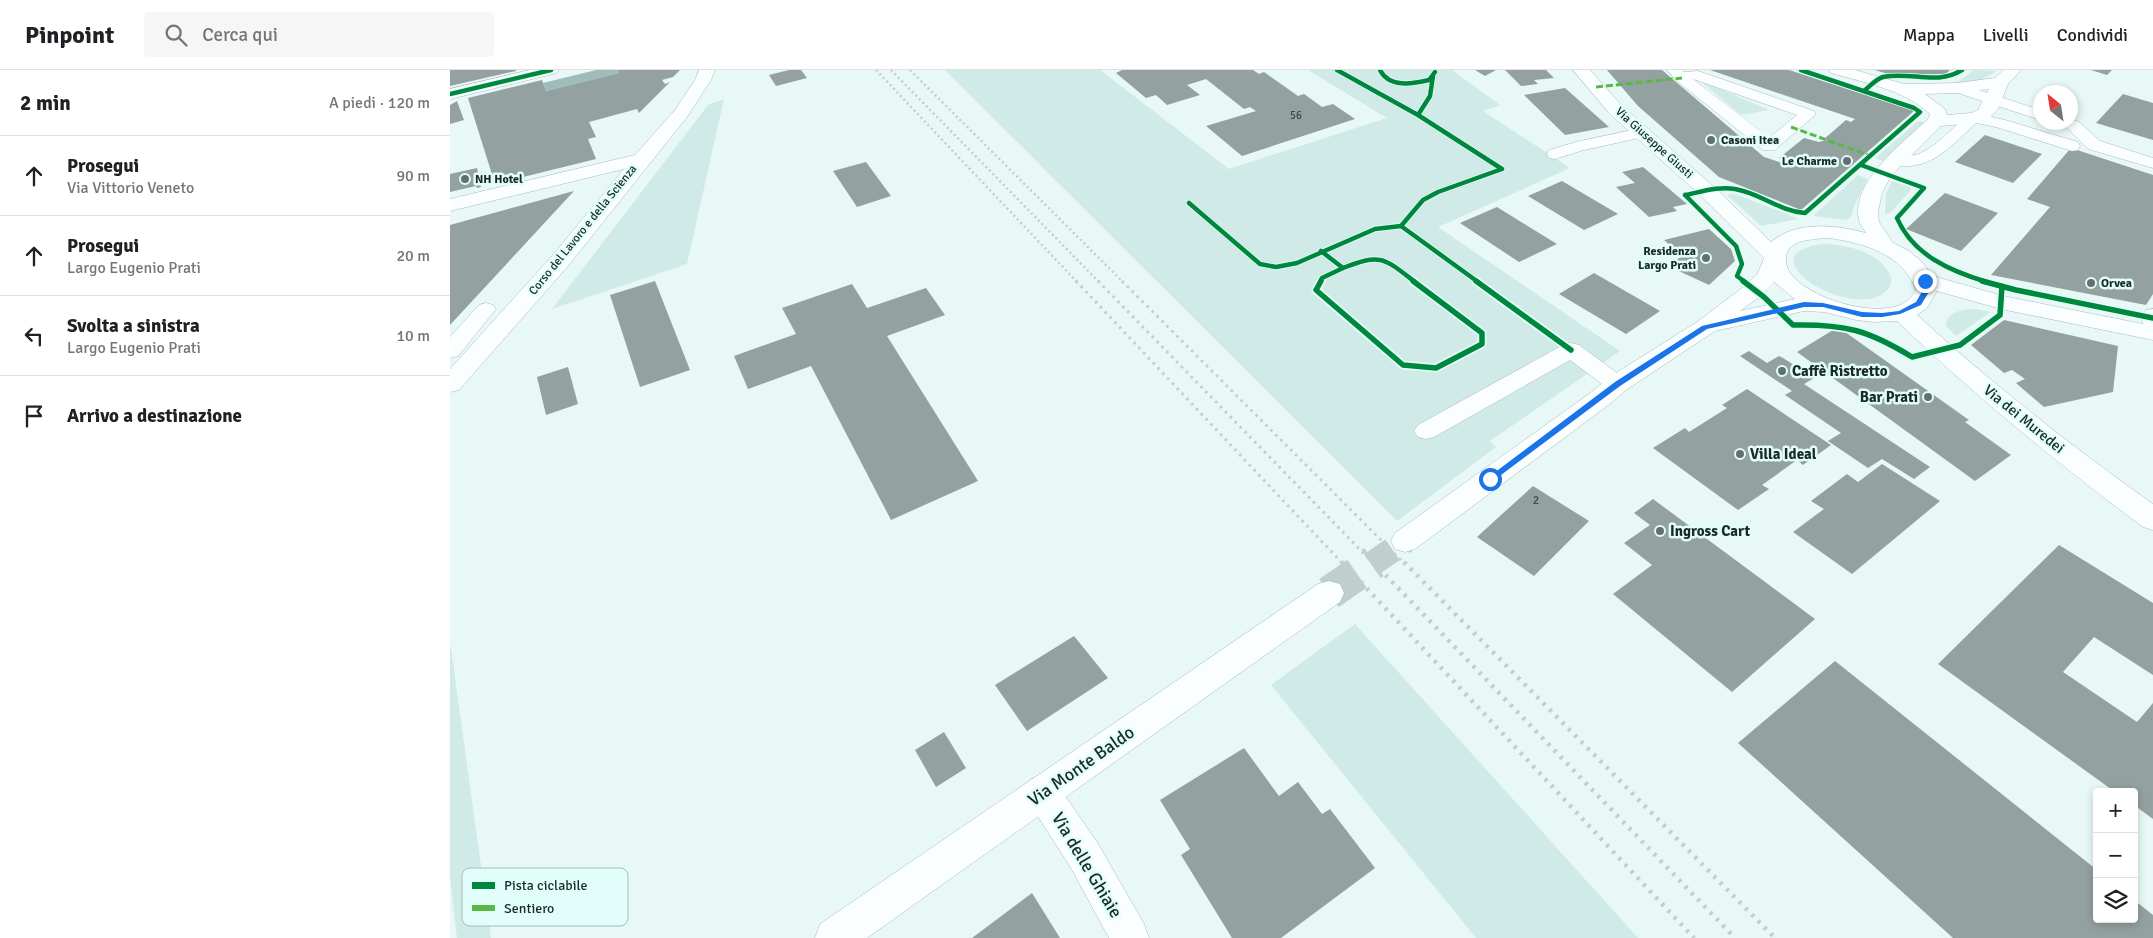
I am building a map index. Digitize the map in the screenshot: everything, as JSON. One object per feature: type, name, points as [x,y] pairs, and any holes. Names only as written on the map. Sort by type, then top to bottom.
[{"type":"street","points":[[450,94],[551,70]]},
{"type":"street","name":"Corso del Lavoro e della Scienza","points":[[450,384],[560,262],[642,159],[681,114],[704,80],[707,70]]},
{"type":"street","name":"Via Giuseppe Giusti","points":[[1581,70],[1615,108],[1707,191],[1774,257],[1779,273],[1793,288],[1823,305]]},
{"type":"street","points":[[1837,70],[1900,90],[1930,104],[1939,113],[1936,120],[1883,173],[1872,193],[1868,212],[1869,222],[1884,246]]},
{"type":"street","points":[[1936,120],[1973,118],[1984,114],[1989,109],[2000,82],[2013,70]]},
{"type":"street","points":[[1900,90],[1956,88],[2000,82]]},
{"type":"street","points":[[450,205],[642,159]]},
{"type":"street","points":[[1406,541],[1617,384],[1705,327],[1754,290],[1768,275],[1777,249],[1784,242],[1796,236],[1811,232],[1848,235],[1884,246],[1915,267],[1925,281],[1927,290],[1918,303],[1900,312],[1882,315],[1862,314],[1823,305],[1804,304],[1705,327]]},
{"type":"street","points":[[1925,281],[2001,302],[2153,333]]},
{"type":"street","name":"Via dei Muredei","points":[[1900,312],[1941,350],[2087,471],[2153,519]]},
{"type":"street","name":"Via Monte Baldo","points":[[834,938],[1329,593]]},
{"type":"street","name":"Via delle Ghiaie","points":[[1042,792],[1084,855],[1130,938]]},
{"type":"lane","points":[[1678,74],[1693,74],[1808,114],[1769,146],[1678,74]]},
{"type":"lane","points":[[1956,88],[2033,113]]},
{"type":"lane","points":[[1894,160],[1917,160],[1931,155],[1973,118],[1999,123],[2072,146]]},
{"type":"lane","points":[[2078,130],[2094,145],[2153,163]]},
{"type":"lane","points":[[1555,154],[1580,146],[1642,133]]},
{"type":"lane","points":[[450,351],[486,309]]},
{"type":"lane","points":[[2153,316],[2151,318],[2153,326]]},
{"type":"lane","points":[[1426,431],[1571,350],[1617,384]]},
{"type":"shaded area","points":[[596,70],[620,70],[617,71],[619,73],[546,91],[543,83]]},
{"type":"shaded area","points":[[945,70],[1100,70],[1229,169],[1387,118],[1308,70],[1452,70],[1500,105],[1483,111],[1570,168],[1438,227],[1620,351],[1490,441],[1496,447],[1397,521]]},
{"type":"shaded area","points":[[1974,70],[1997,71],[1977,82],[1956,83]]},
{"type":"shaded area","points":[[1699,80],[1769,110],[1741,115]]},
{"type":"shaded area","points":[[724,99],[687,264],[552,309],[708,105]]},
{"type":"shaded area","points":[[1918,121],[1925,123],[1883,161],[1875,158]]},
{"type":"shaded area","points":[[1858,175],[1868,179],[1854,206],[1851,217],[1846,220],[1813,216]]},
{"type":"shaded area","points":[[1892,181],[1909,187],[1911,190],[1890,213],[1885,214],[1886,193]]},
{"type":"shaded area","points":[[1735,194],[1799,219],[1761,226],[1727,195]]},
{"type":"shaded area","points":[[1823,244],[1851,248],[1878,260],[1890,275],[1891,282],[1888,289],[1873,298],[1853,299],[1832,294],[1813,284],[1799,272],[1794,260],[1800,250]]},
{"type":"shaded area","points":[[1976,309],[1991,312],[1956,336],[1946,326],[1949,317],[1956,312]]},
{"type":"shaded area","points":[[1355,624],[1638,938],[1476,938],[1271,685]]},
{"type":"shaded area","points":[[450,642],[481,868],[462,868],[462,926],[489,926],[491,938],[457,938],[450,878]]},
{"type":"building","points":[[450,70],[516,70],[516,71],[450,86]]},
{"type":"building","points":[[680,70],[673,77],[662,80],[665,84],[670,82],[639,113],[637,109],[589,122],[596,137],[588,139],[596,159],[495,184],[468,98],[542,80],[546,91],[619,73],[617,71]]},
{"type":"building","points":[[789,70],[801,70],[807,78],[776,86],[769,75]]},
{"type":"building","points":[[1122,70],[1253,70],[1259,74],[1264,72],[1298,96],[1304,94],[1322,107],[1333,104],[1355,119],[1242,156],[1206,126],[1256,111],[1250,107],[1244,109],[1206,79],[1187,85],[1200,95],[1167,105],[1156,95],[1146,98],[1116,73]]},
{"type":"building","points":[[1475,70],[1496,70],[1485,76]]},
{"type":"building","points":[[1505,70],[1546,70],[1554,78],[1534,80],[1538,84],[1521,86]]},
{"type":"building","name":"Casoni Itea","points":[[1607,70],[1662,70],[1764,157],[1785,164],[1787,162],[1779,158],[1804,138],[1819,142],[1827,140],[1824,139],[1846,120],[1851,122],[1855,119],[1710,70],[1789,70],[1914,111],[1801,210],[1719,177],[1638,106]]},
{"type":"building","points":[[1875,70],[1950,70],[1946,74],[1891,75]]},
{"type":"building","points":[[2091,70],[2112,70],[2107,75]]},
{"type":"building","points":[[1565,88],[1609,127],[1565,135],[1524,95]]},
{"type":"building","points":[[2123,94],[2153,103],[2153,140],[2096,123]]},
{"type":"building","points":[[457,101],[464,120],[450,124],[450,105]]},
{"type":"building","points":[[1985,135],[2042,154],[2013,183],[1955,162]]},
{"type":"building","points":[[2071,148],[2153,175],[2153,294],[2146,305],[1991,275],[2050,207],[2027,199]]},
{"type":"building","points":[[866,162],[891,196],[857,207],[833,171]]},
{"type":"building","points":[[1643,167],[1687,204],[1673,207],[1677,211],[1649,217],[1616,187],[1635,183],[1622,172]]},
{"type":"building","name":"NH Hotel","points":[[477,168],[481,187],[477,188],[476,186],[450,192],[450,174]]},
{"type":"building","points":[[1562,181],[1618,214],[1584,230],[1528,196]]},
{"type":"building","points":[[574,191],[450,325],[450,225]]},
{"type":"building","points":[[1945,193],[1998,213],[1961,251],[1906,229]]},
{"type":"building","points":[[1497,207],[1557,244],[1519,262],[1460,223]]},
{"type":"building","name":"Residenza Largo Prati","points":[[1709,229],[1731,249],[1735,261],[1709,285],[1668,266],[1682,256],[1664,240]]},
{"type":"building","points":[[1594,273],[1660,311],[1626,334],[1559,294]]},
{"type":"building","points":[[655,281],[690,370],[640,387],[610,295]]},
{"type":"building","points":[[852,284],[867,308],[926,288],[945,315],[887,336],[978,481],[891,520],[811,366],[748,389],[734,356],[796,334],[782,308]]},
{"type":"building","points":[[2004,320],[2118,346],[2113,392],[2044,407],[2016,383],[2025,379],[2012,370],[2004,373],[1971,345]]},
{"type":"building","points":[[1838,327],[1969,420],[1965,422],[2011,455],[1975,481],[1797,352]]},
{"type":"building","points":[[1749,351],[1767,363],[1779,356],[1783,358],[1814,378],[1804,384],[1930,467],[1914,479],[1882,459],[1868,468],[1828,441],[1841,433],[1785,395],[1792,391],[1740,356]]},
{"type":"building","points":[[568,367],[578,404],[546,415],[537,377]]},
{"type":"building","name":"Villa Ideal","points":[[1747,389],[1831,445],[1803,465],[1797,460],[1762,485],[1769,489],[1738,510],[1653,448],[1685,428],[1689,432],[1727,408],[1722,405]]},
{"type":"building","points":[[1882,464],[1940,501],[1852,574],[1793,532],[1824,509],[1811,501],[1847,474],[1858,482]]},
{"type":"building","points":[[1533,486],[1589,521],[1534,576],[1477,537]]},
{"type":"building","points":[[1653,499],[1815,619],[1732,692],[1613,594],[1652,565],[1624,543],[1650,525],[1634,513]]},
{"type":"building","points":[[2059,545],[2153,603],[2153,675],[2094,637],[2063,672],[2137,722],[2153,703],[2153,819],[2138,808],[2138,788],[2109,788],[1938,664]]},
{"type":"building","points":[[1074,636],[1108,678],[1027,731],[995,685]]},
{"type":"building","points":[[1835,661],[2093,867],[2093,923],[2138,923],[2138,903],[2153,915],[2153,938],[1953,938],[1738,743]]},
{"type":"building","points":[[944,732],[966,768],[936,787],[915,750]]},
{"type":"building","points":[[1244,748],[1279,796],[1298,782],[1322,814],[1330,809],[1375,868],[1281,938],[1232,938],[1181,855],[1190,849],[1160,800]]},
{"type":"building","points":[[1032,893],[1060,938],[972,938]]},
{"type":"tunnel","points":[[1372,564],[1405,541]]},
{"type":"tunnel","points":[[1329,593],[1374,562]]},
{"type":"railway","points":[[876,70],[1077,282]]},
{"type":"railway","points":[[891,70],[1099,282]]},
{"type":"railway","points":[[910,70],[1123,282]]},
{"type":"railway","points":[[1076,281],[1343,564]]},
{"type":"railway","points":[[1098,281],[1374,564]]},
{"type":"railway","points":[[1123,282],[1405,564]]},
{"type":"railway","points":[[1342,562],[1694,938]]},
{"type":"railway","points":[[1373,562],[1735,938]]},
{"type":"railway","points":[[1404,562],[1775,938]]},
{"type":"marked path","points":[[1596,87],[1682,78]]},
{"type":"marked path","points":[[1791,127],[1871,156]]},
{"type":"cycle path","points":[[450,94],[551,70]]},
{"type":"cycle path","points":[[1337,70],[1418,115]]},
{"type":"cycle path","points":[[1380,70],[1388,80],[1401,83],[1416,83],[1429,80],[1435,72]]},
{"type":"cycle path","points":[[1685,195],[1730,188],[1745,191],[1787,210],[1805,213],[1920,112],[1914,108],[1801,70]]},
{"type":"cycle path","points":[[1864,91],[1884,77],[1934,79],[1954,75],[1962,70]]},
{"type":"cycle path","points":[[1433,76],[1430,96],[1418,115],[1502,169],[1438,192],[1423,200],[1401,226],[1571,350]]},
{"type":"cycle path","points":[[1861,165],[1924,188],[1897,218],[1912,243],[1925,254],[1959,273],[2016,290],[2153,318]]},
{"type":"cycle path","points":[[1685,195],[1736,246],[1742,264],[1737,276],[1764,297],[1793,325],[1828,325],[1856,329],[1882,339],[1912,357],[1960,345],[2000,315],[2002,286]]},
{"type":"cycle path","points":[[1189,203],[1260,264],[1276,267],[1297,263],[1375,229],[1401,226]]},
{"type":"cycle path","points":[[1321,251],[1343,268],[1322,278],[1316,290],[1403,365],[1436,368],[1482,344],[1482,333],[1387,261],[1366,259],[1343,268]]},
{"type":"place","name":"Casoni Itea","points":[[1711,140]]},
{"type":"place","name":"Le Charme","points":[[1847,161]]},
{"type":"place","name":"NH Hotel","points":[[465,179]]},
{"type":"place","name":"Residenza Largo Prati","points":[[1706,258]]},
{"type":"place","name":"Orvea","points":[[2091,283]]},
{"type":"place","name":"Caffè Ristretto","points":[[1782,371]]},
{"type":"place","name":"Bar Prati","points":[[1928,397]]},
{"type":"place","name":"Villa Ideal","points":[[1740,454]]},
{"type":"place","name":"Ingross Cart","points":[[1660,531]]},
{"type":"route","points":[[1490,479],[1617,384],[1705,327],[1804,304],[1823,305],[1842,311],[1862,314],[1882,315],[1900,312],[1911,309],[1923,297],[1927,290],[1925,281]]}]
